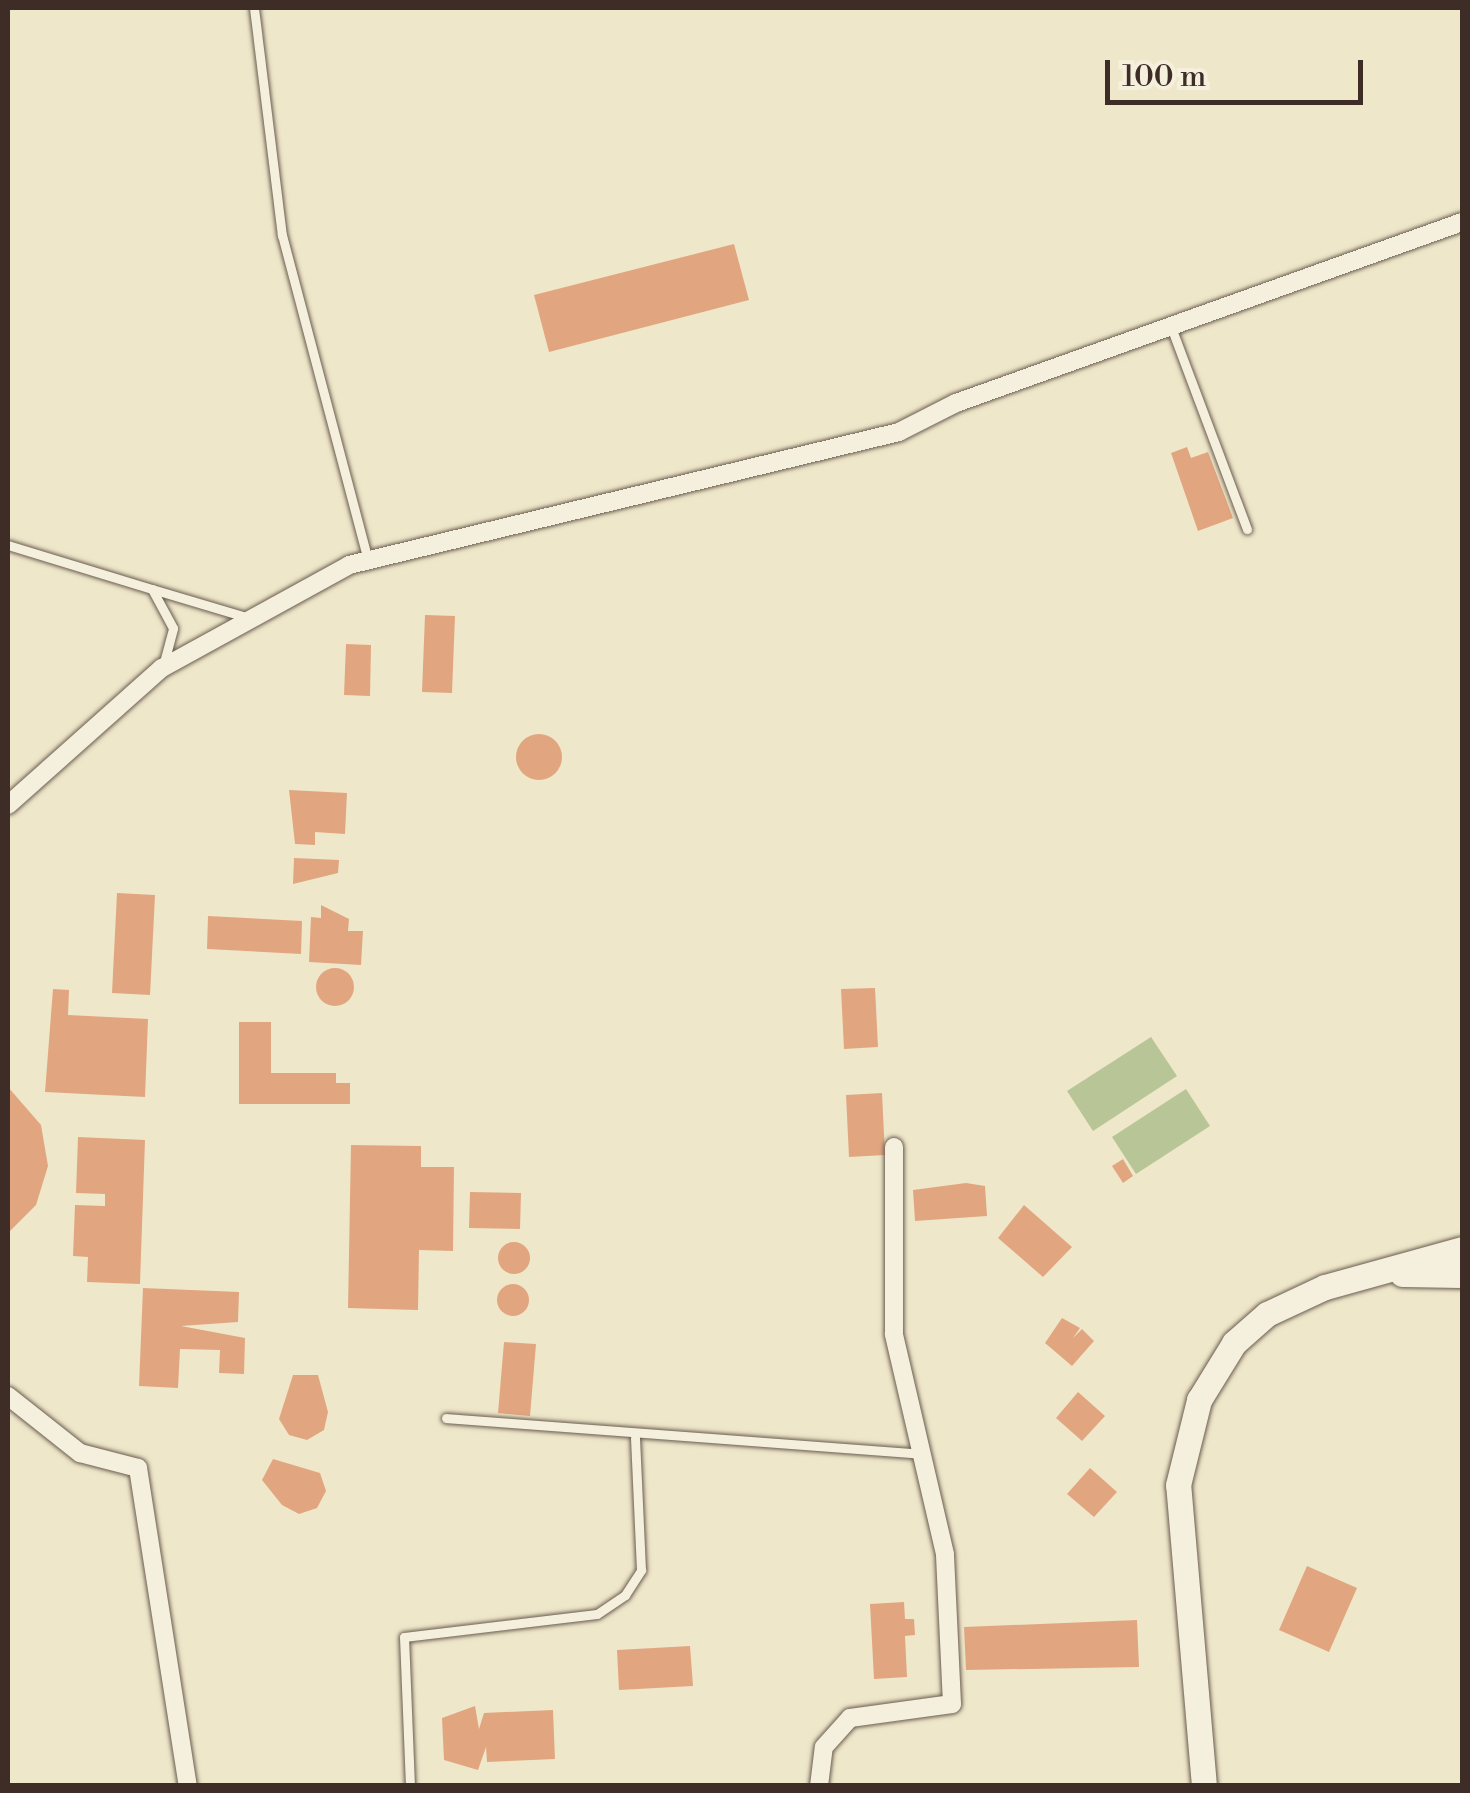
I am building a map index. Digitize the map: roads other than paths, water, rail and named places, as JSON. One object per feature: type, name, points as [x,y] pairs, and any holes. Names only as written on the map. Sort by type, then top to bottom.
[{"type":"street","points":[[8,805],[162,668],[368,560],[899,432],[1170,324],[1462,222]]},
{"type":"street","points":[[819,1786],[824,1746],[850,1718],[952,1704],[945,1554],[894,1334],[894,1146]]},
{"type":"street","points":[[1204,1786],[1182,1447],[1199,1400],[1250,1327],[1306,1294],[1462,1248]]},
{"type":"street","points":[[1382,1273],[1462,1274]]},
{"type":"street","points":[[8,1396],[80,1453],[138,1468],[188,1786]]},
{"type":"lane","points":[[254,8],[282,235],[368,560]]},
{"type":"lane","points":[[1170,324],[1247,529]]},
{"type":"lane","points":[[8,545],[251,619]]},
{"type":"lane","points":[[152,588],[173,628],[162,668]]},
{"type":"lane","points":[[446,1418],[636,1438],[920,1454]]},
{"type":"lane","points":[[410,1786],[404,1637],[598,1614],[625,1595],[641,1570],[636,1438]]}]
